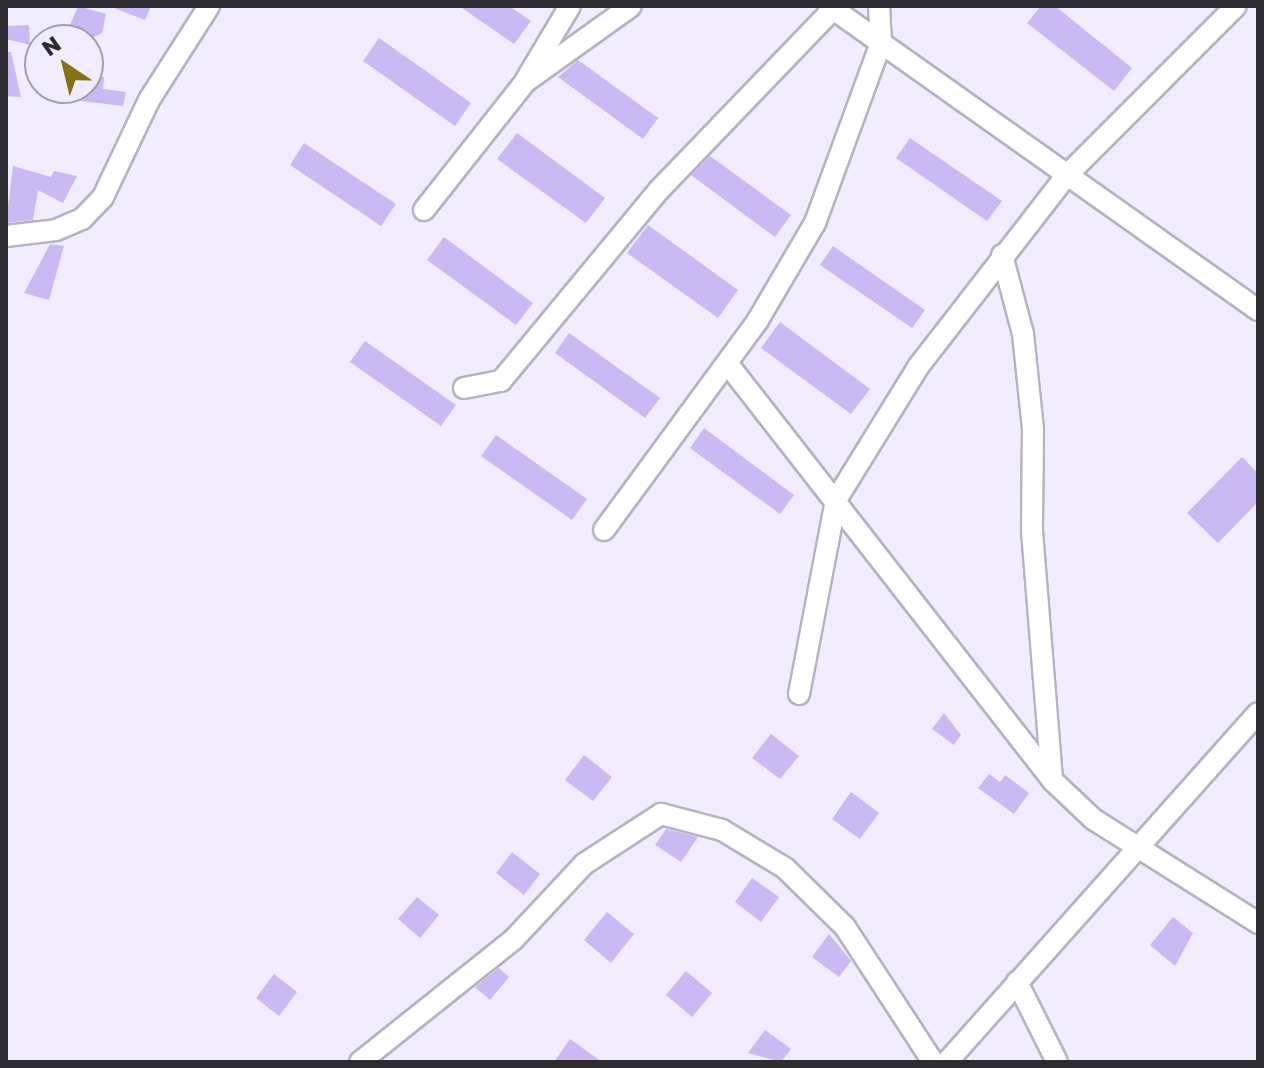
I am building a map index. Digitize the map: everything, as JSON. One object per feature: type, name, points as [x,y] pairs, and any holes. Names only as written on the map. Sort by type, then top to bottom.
[{"type":"street","points":[[6,236],[56,230],[82,219],[103,197],[149,100],[209,6]]},
{"type":"street","points":[[424,210],[525,82],[570,6]]},
{"type":"street","points":[[525,82],[631,6]]},
{"type":"street","points":[[604,530],[727,363],[815,223],[881,43],[879,6]]},
{"type":"street","points":[[799,694],[836,500],[918,367],[1066,176],[1236,6]]},
{"type":"street","points":[[464,388],[501,381],[659,190],[831,7],[1258,310]]},
{"type":"street","points":[[1002,255],[1023,334],[1033,429],[1032,531],[1053,781]]},
{"type":"street","points":[[727,363],[1053,781],[1093,819],[1258,923]]},
{"type":"street","points":[[947,1062],[1258,713]]},
{"type":"street","points":[[360,1062],[513,940],[584,864],[661,814],[722,830],[785,868],[845,927],[933,1062]]},
{"type":"street","points":[[1017,982],[1057,1062]]},
{"type":"building","points":[[78,6],[106,14],[104,24],[70,24]]},
{"type":"building","points":[[109,6],[151,6],[145,20]]},
{"type":"building","points":[[459,6],[509,6],[531,21],[514,44]]},
{"type":"building","points":[[1041,6],[1055,6],[1132,68],[1114,91],[1027,23]]},
{"type":"building","points":[[24,25],[24,44],[6,39],[6,26]]},
{"type":"building","points":[[379,38],[471,103],[455,126],[363,61]]},
{"type":"building","points":[[6,52],[11,52],[21,97],[6,96]]},
{"type":"building","points":[[578,60],[658,118],[643,139],[558,77]]},
{"type":"building","points":[[104,89],[126,92],[123,106],[104,104]]},
{"type":"building","points":[[517,133],[605,198],[586,223],[497,159]]},
{"type":"building","points":[[910,138],[1002,201],[987,221],[896,158]]},
{"type":"building","points":[[304,143],[396,204],[381,226],[290,165]]},
{"type":"building","points":[[710,156],[791,215],[775,237],[691,175]]},
{"type":"building","points":[[13,166],[51,177],[54,171],[77,176],[63,203],[38,190],[33,220],[6,223]]},
{"type":"building","points":[[648,225],[738,290],[718,318],[627,253]]},
{"type":"building","points":[[444,237],[533,303],[516,325],[427,260]]},
{"type":"building","points":[[50,244],[64,246],[49,300],[24,293]]},
{"type":"building","points":[[833,246],[925,310],[912,328],[820,265]]},
{"type":"building","points":[[780,322],[870,389],[851,414],[761,348]]},
{"type":"building","points":[[569,333],[660,398],[645,418],[555,353]]},
{"type":"building","points":[[365,341],[456,405],[441,426],[350,362]]},
{"type":"building","points":[[704,428],[794,495],[780,514],[690,448]]},
{"type":"building","points":[[496,435],[587,499],[572,520],[481,456]]},
{"type":"building","points":[[1242,457],[1258,473],[1258,502],[1218,543],[1187,513]]},
{"type":"building","points":[[944,713],[961,735],[954,745],[932,729]]},
{"type":"building","points":[[771,734],[799,756],[780,779],[752,758]]},
{"type":"building","points":[[584,755],[612,777],[593,801],[565,780]]},
{"type":"building","points":[[989,774],[1000,782],[1005,775],[1029,793],[1014,814],[978,788]]},
{"type":"building","points":[[851,792],[879,813],[860,839],[832,819]]},
{"type":"building","points":[[666,829],[698,837],[681,862],[655,845]]},
{"type":"building","points":[[512,852],[540,874],[524,895],[496,873]]},
{"type":"building","points":[[752,878],[779,897],[761,922],[735,902]]},
{"type":"building","points":[[417,897],[439,915],[420,938],[398,919]]},
{"type":"building","points":[[607,912],[634,934],[611,963],[584,940]]},
{"type":"building","points":[[1173,917],[1193,933],[1175,966],[1150,945]]},
{"type":"building","points":[[829,934],[851,961],[839,977],[812,957]]},
{"type":"building","points":[[499,968],[509,977],[490,1000],[475,987]]},
{"type":"building","points":[[686,971],[712,993],[692,1017],[666,995]]},
{"type":"building","points":[[274,974],[297,992],[279,1016],[256,998]]},
{"type":"building","points":[[765,1030],[791,1049],[781,1062],[748,1053]]},
{"type":"building","points":[[570,1039],[602,1062],[554,1062]]}]
